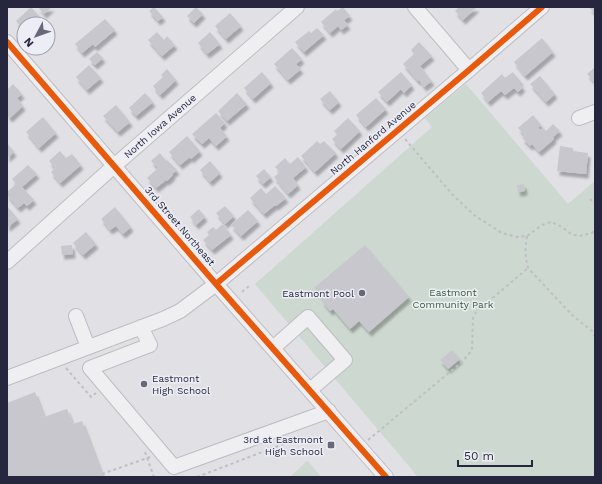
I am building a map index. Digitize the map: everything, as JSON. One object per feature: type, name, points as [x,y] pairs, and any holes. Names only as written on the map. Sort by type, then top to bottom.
[{"type":"street","name":"North Iowa Avenue","points":[[7,262],[114,166],[297,7]]},
{"type":"street","points":[[415,7],[469,70]]},
{"type":"street","name":"North Hanford Avenue","points":[[7,378],[163,319],[180,311],[216,284],[542,7]]},
{"type":"street","name":"3rd Street Northeast","points":[[7,42],[216,284],[386,477]]},
{"type":"street","points":[[579,118],[595,112]]},
{"type":"street","points":[[76,316],[88,347]]},
{"type":"street","points":[[273,348],[308,317],[345,360],[310,390]]},
{"type":"street","points":[[141,327],[150,345],[90,368],[174,467],[329,411]]},
{"type":"path","points":[[410,144],[452,194],[474,215],[502,233],[517,237],[527,236],[542,225],[551,222],[562,227],[571,234],[579,236],[592,233],[595,230]]},
{"type":"path","points":[[590,199],[595,204]]},
{"type":"path","points":[[527,236],[525,258],[528,268],[573,316],[592,331],[595,337]]},
{"type":"path","points":[[360,447],[462,362],[472,350],[473,318],[476,312],[528,268]]},
{"type":"path","points":[[242,292],[249,286]]},
{"type":"path","points":[[65,367],[91,397],[97,393]]},
{"type":"path","points":[[197,477],[299,438],[296,431]]},
{"type":"path","points":[[144,448],[154,477]]},
{"type":"path","points":[[102,474],[150,457]]},
{"type":"green space","name":"Eastmont Community Park","points":[[466,84],[568,204],[595,181],[595,477],[418,477],[255,284],[432,127],[425,118]]},
{"type":"green space","points":[[307,461],[321,477],[290,477]]},
{"type":"building","points":[[31,7],[39,16],[21,16]]},
{"type":"building","points":[[38,7],[52,7],[44,14]]},
{"type":"building","points":[[154,7],[163,17],[158,21],[149,11]]},
{"type":"building","points":[[196,7],[203,14],[194,23],[187,16]]},
{"type":"building","points":[[343,7],[350,16],[344,20],[348,25],[341,30],[338,26],[330,33],[321,22],[336,9],[337,11]]},
{"type":"building","points":[[459,7],[477,7],[463,20],[455,11]]},
{"type":"building","points":[[589,7],[595,7],[595,14]]},
{"type":"building","points":[[230,13],[241,26],[226,39],[215,26]]},
{"type":"building","points":[[105,19],[115,30],[95,47],[93,44],[82,53],[75,44]]},
{"type":"building","points":[[317,28],[324,35],[304,52],[295,42],[309,31],[311,33]]},
{"type":"building","points":[[157,32],[164,40],[167,36],[175,45],[162,56],[148,40]]},
{"type":"building","points":[[210,32],[220,44],[207,54],[198,43]]},
{"type":"building","points":[[542,38],[553,52],[525,76],[514,62]]},
{"type":"building","points":[[419,42],[432,56],[420,66],[426,73],[418,81],[403,64],[414,54],[411,50]]},
{"type":"building","points":[[292,48],[302,59],[296,64],[301,69],[288,80],[274,64]]},
{"type":"building","points":[[97,52],[103,58],[95,65],[89,59]]},
{"type":"building","points":[[89,65],[101,78],[87,90],[76,77]]},
{"type":"building","points":[[595,67],[595,83],[587,74]]},
{"type":"building","points":[[167,69],[176,80],[160,95],[153,86],[163,77],[161,75]]},
{"type":"building","points":[[262,72],[271,83],[253,99],[244,88]]},
{"type":"building","points":[[401,72],[412,85],[404,93],[401,89],[387,102],[378,92]]},
{"type":"building","points":[[513,72],[523,87],[518,92],[514,88],[505,95],[501,91],[488,102],[481,93],[502,74],[505,78]]},
{"type":"building","points":[[426,74],[432,81],[424,87],[419,80]]},
{"type":"building","points":[[540,76],[555,94],[546,102],[530,84]]},
{"type":"building","points":[[13,84],[22,94],[17,98],[23,106],[10,118],[7,115],[7,90]]},
{"type":"building","points":[[330,91],[339,102],[330,110],[320,99]]},
{"type":"building","points":[[145,93],[153,102],[136,116],[129,108]]},
{"type":"building","points":[[237,93],[247,104],[227,121],[218,111]]},
{"type":"building","points":[[376,98],[386,109],[366,127],[356,115]]},
{"type":"building","points":[[116,105],[130,122],[118,132],[103,116]]},
{"type":"building","points":[[216,113],[225,123],[220,128],[227,136],[216,146],[209,138],[202,144],[192,134]]},
{"type":"building","points":[[533,115],[541,125],[538,128],[541,130],[544,128],[546,131],[553,124],[560,131],[553,137],[554,139],[539,152],[532,144],[530,146],[522,138],[525,136],[518,128]]},
{"type":"building","points":[[43,117],[56,133],[39,148],[26,132]]},
{"type":"building","points":[[348,118],[360,131],[341,149],[332,139],[337,135],[334,131]]},
{"type":"building","points":[[187,136],[200,151],[191,159],[190,157],[180,165],[169,152]]},
{"type":"building","points":[[317,141],[320,144],[324,141],[336,153],[315,172],[301,156]]},
{"type":"building","points":[[7,143],[14,152],[7,158]]},
{"type":"building","points":[[560,146],[573,148],[573,151],[588,153],[586,174],[557,171]]},
{"type":"building","points":[[60,151],[66,158],[72,154],[81,165],[60,183],[51,172],[55,168],[49,161]]},
{"type":"building","points":[[160,153],[166,161],[167,160],[177,170],[167,181],[166,180],[156,188],[147,178],[158,168],[151,161]]},
{"type":"building","points":[[298,157],[306,167],[293,178],[298,185],[288,194],[274,177],[280,172],[275,167],[285,158],[290,164]]},
{"type":"building","points":[[210,161],[220,173],[210,182],[200,170]]},
{"type":"building","points":[[28,165],[37,174],[22,187],[34,200],[27,206],[24,203],[18,208],[7,195],[7,192],[16,184],[12,179]]},
{"type":"building","points":[[264,169],[271,177],[263,184],[256,176]]},
{"type":"building","points":[[524,184],[525,191],[518,192],[517,185]]},
{"type":"building","points":[[275,186],[286,198],[264,214],[250,198],[261,188],[266,194]]},
{"type":"building","points":[[7,206],[18,219],[8,227],[7,226]]},
{"type":"building","points":[[225,206],[234,216],[225,224],[216,213]]},
{"type":"building","points":[[115,207],[131,227],[123,234],[116,226],[110,230],[101,219]]},
{"type":"building","points":[[199,209],[205,217],[196,225],[190,217]]},
{"type":"building","points":[[248,210],[258,221],[241,236],[231,225]]},
{"type":"building","points":[[223,224],[231,235],[212,250],[203,240],[209,235],[207,232],[213,227],[216,230]]},
{"type":"building","points":[[86,232],[96,244],[83,255],[73,243]]},
{"type":"building","points":[[72,245],[73,254],[62,255],[61,246]]},
{"type":"building","name":"Eastmont Pool","points":[[365,245],[409,297],[369,332],[359,321],[350,329],[333,309],[330,311],[322,301],[324,299],[314,288]]},
{"type":"building","points":[[452,350],[460,359],[448,369],[440,360]]},
{"type":"building","points":[[35,392],[44,417],[67,409],[73,424],[82,421],[103,477],[7,477],[7,403]]},
{"type":"cycle path","points":[[216,284],[542,7]]},
{"type":"cycle path","points":[[7,42],[216,284],[386,477]]},
{"type":"place","name":"Eastmont Pool","points":[[362,293]]},
{"type":"place","name":"Eastmont High School","points":[[144,384]]},
{"type":"place","name":"3rd at Eastmont High School","points":[[331,445]]}]
